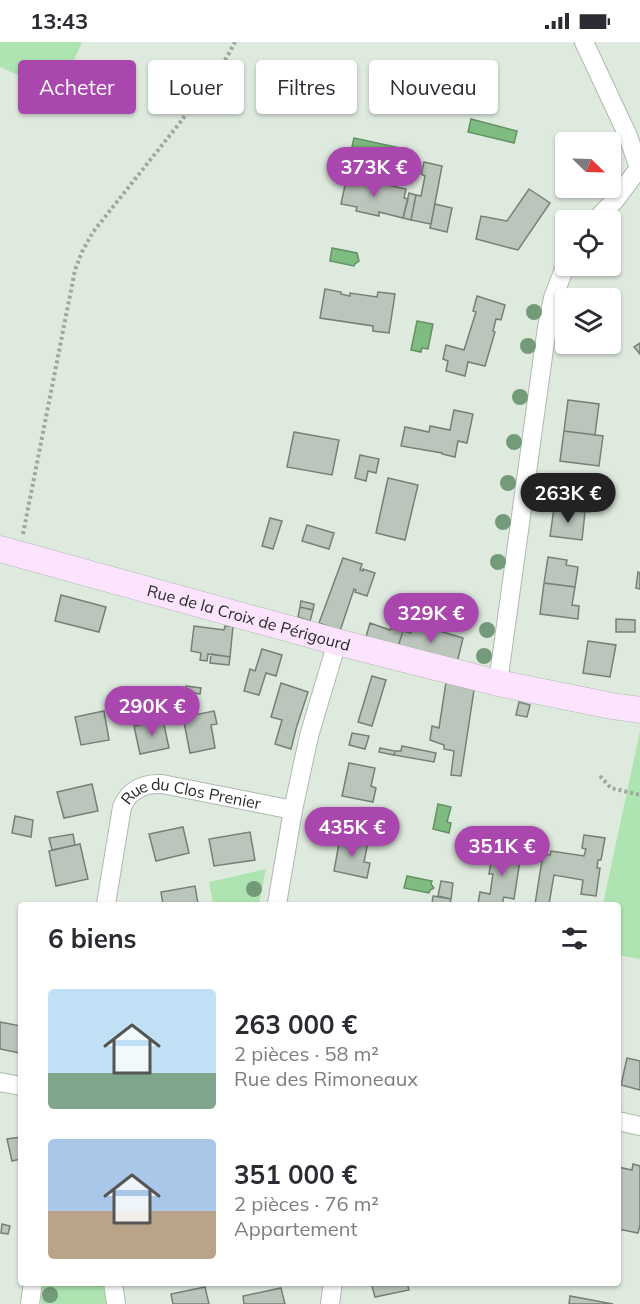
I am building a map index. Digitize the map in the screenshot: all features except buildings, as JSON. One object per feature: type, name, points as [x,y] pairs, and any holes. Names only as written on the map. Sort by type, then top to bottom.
[{"type":"street","points":[[584,42],[628,136],[639,168],[606,210]]},
{"type":"street","points":[[498,683],[547,327],[553,298],[561,276]]},
{"type":"street","name":"Rue de la Croix de Périgourd","points":[[9,551],[337,642],[498,683],[640,710]]},
{"type":"street","points":[[277,902],[293,810],[309,736],[337,642]]},
{"type":"street","name":"Rue du Clos Prenier","points":[[106,902],[122,807],[131,793],[142,786],[162,784],[293,810]]},
{"type":"street","points":[[0,1082],[18,1085]]},
{"type":"street","points":[[621,1122],[640,1126]]},
{"type":"street","points":[[30,1304],[32,1286]]},
{"type":"street","points":[[114,1286],[116,1304]]},
{"type":"street","points":[[330,1304],[332,1286]]},
{"type":"path","points":[[9,551],[75,270],[82,252],[93,232],[182,120],[235,42]]},
{"type":"path","points":[[600,776],[611,788],[640,795]]},
{"type":"shaded area","points":[[0,42],[82,42],[74,60],[18,60],[18,75],[0,67]]},
{"type":"shaded area","points":[[471,119],[517,131],[514,143],[468,132]]},
{"type":"shaded area","points":[[354,138],[405,149],[402,162],[351,151]]},
{"type":"shaded area","points":[[332,248],[357,253],[359,261],[354,266],[330,261]]},
{"type":"shaded area","points":[[417,321],[433,324],[428,349],[422,348],[421,352],[411,350]]},
{"type":"shaded area","points":[[640,731],[640,959],[621,956],[621,902],[603,902]]},
{"type":"shaded area","points":[[438,804],[451,807],[447,822],[451,823],[449,833],[433,829]]},
{"type":"shaded area","points":[[266,869],[259,902],[213,902],[209,882]]},
{"type":"shaded area","points":[[407,876],[432,881],[434,888],[429,893],[404,888]]},
{"type":"shaded area","points":[[42,1286],[106,1286],[111,1304],[41,1304]]}]
